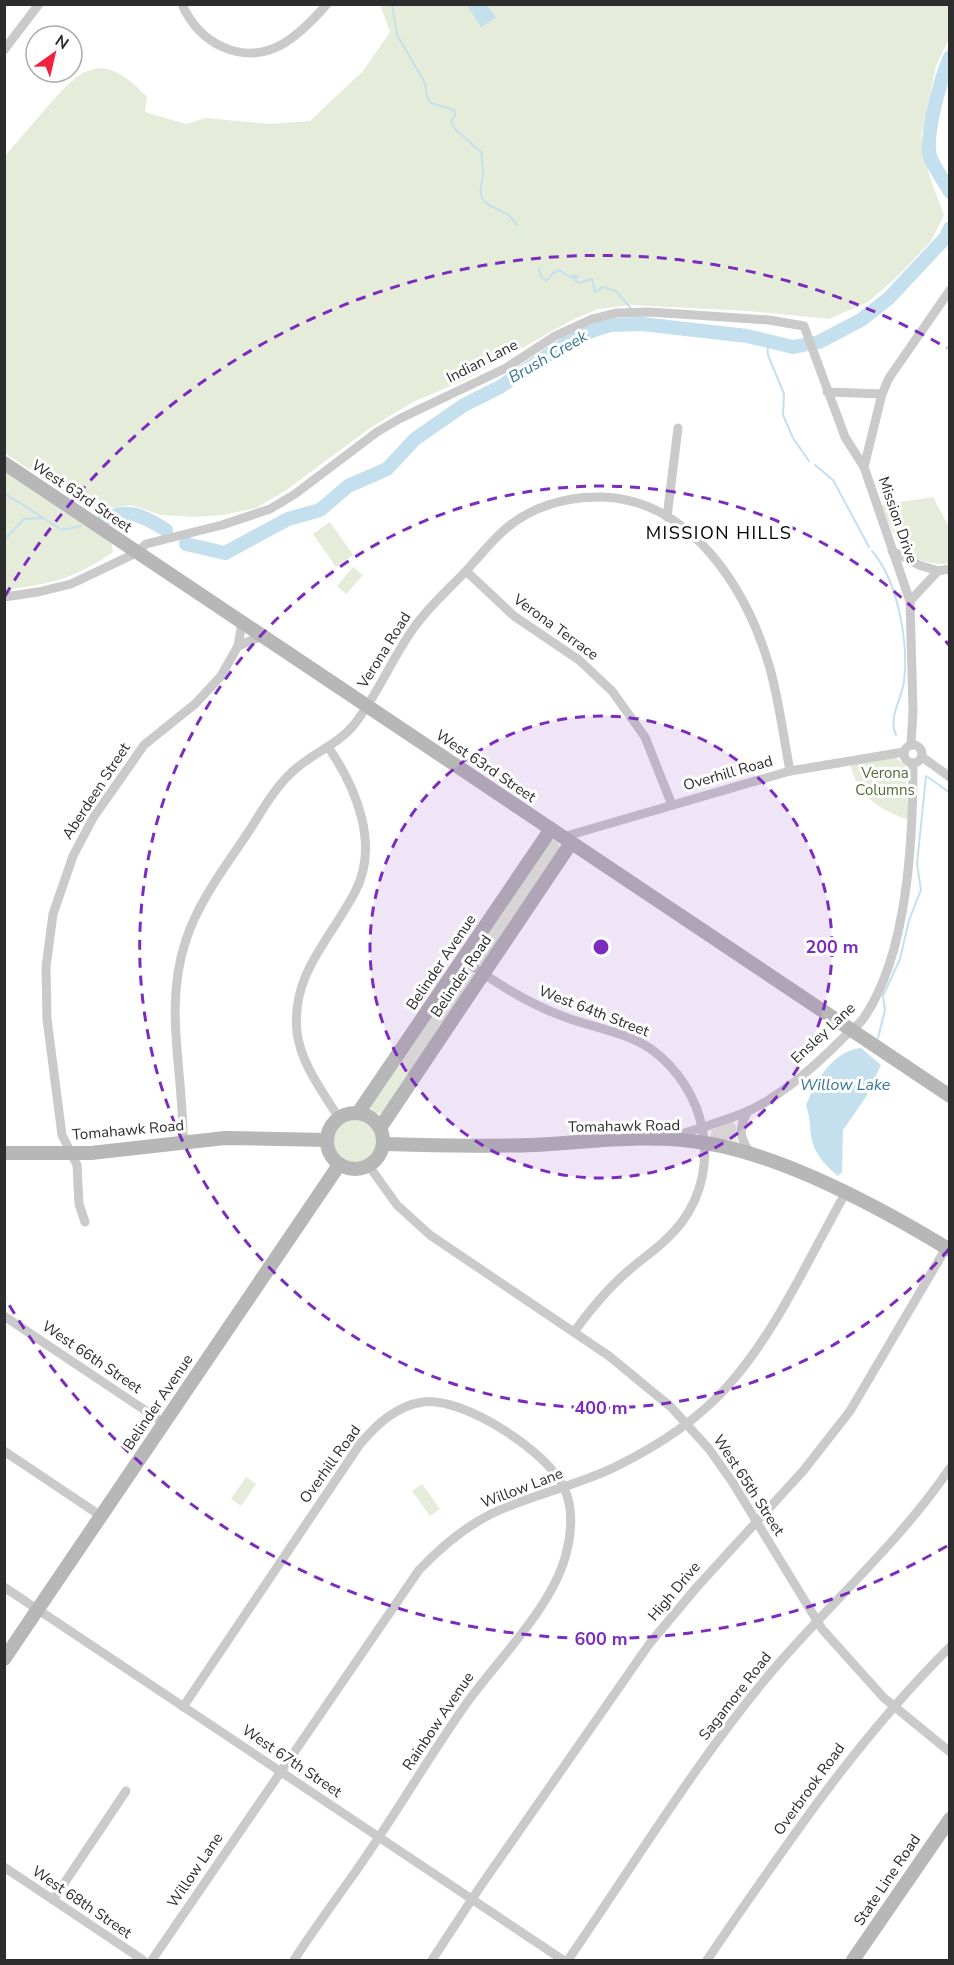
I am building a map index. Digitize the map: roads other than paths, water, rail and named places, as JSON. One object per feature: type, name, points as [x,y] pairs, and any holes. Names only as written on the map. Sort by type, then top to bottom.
[{"type":"street","points":[[4,50],[39,4]]},
{"type":"street","points":[[182,4],[193,25],[205,38],[225,49],[247,53],[272,49],[282,44],[327,4]]},
{"type":"street","name":"Mission Drive","points":[[908,748],[913,711],[910,601],[864,467],[882,394],[899,361],[950,290]]},
{"type":"street","name":"Indian Lane","points":[[4,597],[71,584],[136,553],[146,544],[230,523],[270,509],[295,494],[377,432],[399,419],[506,368],[577,325],[616,313],[650,312],[769,320],[804,326],[845,437],[864,467]]},
{"type":"street","points":[[827,392],[882,394]]},
{"type":"street","points":[[667,517],[678,428]]},
{"type":"street","name":"West 63rd Street","points":[[4,463],[950,1096]]},
{"type":"street","name":"Verona Road","points":[[183,1142],[183,1111],[173,1010],[178,966],[185,941],[205,898],[277,789],[293,770],[328,747],[351,728],[367,706],[413,627],[504,530],[534,510],[571,499],[608,497],[627,500],[667,517],[707,548],[722,568],[748,613],[774,685],[790,771]]},
{"type":"street","points":[[892,551],[919,566],[938,571],[950,569]]},
{"type":"street","name":"Verona Terrace","points":[[466,571],[514,616],[579,660],[612,691],[645,737],[663,777],[672,805]]},
{"type":"street","points":[[910,601],[938,571]]},
{"type":"street","name":"Aberdeen Street","points":[[85,1222],[79,1204],[77,1165],[62,1135],[45,994],[48,947],[61,886],[84,833],[133,758],[158,732],[207,693],[238,646],[242,623]]},
{"type":"street","points":[[238,646],[262,636]]},
{"type":"street","points":[[328,747],[342,768],[358,808],[366,839],[365,858],[356,890],[308,965],[298,994],[296,1012],[303,1056],[339,1118]]},
{"type":"street","points":[[922,757],[920,762],[913,763],[908,748],[917,748],[922,757],[950,777]]},
{"type":"street","name":"Overhill Road","points":[[567,840],[672,805],[790,771],[908,748]]},
{"type":"street","name":"Ensley Lane","points":[[668,1138],[748,1111],[812,1066],[864,1017],[881,987],[896,936],[909,860],[913,820],[913,763]]},
{"type":"street","name":"Belinder Avenue","points":[[358,1113],[550,829]]},
{"type":"street","name":"Belinder Road","points":[[380,1128],[567,840]]},
{"type":"street","name":"West 64th Street","points":[[462,959],[543,1008],[630,1038],[650,1049],[680,1077],[694,1102],[706,1143]]},
{"type":"street","points":[[748,1111],[740,1124],[740,1138],[750,1154]]},
{"type":"street","points":[[358,1113],[366,1116],[380,1128],[383,1144],[381,1153],[369,1166],[354,1170],[339,1165],[328,1149],[327,1140],[332,1124],[339,1118],[358,1113]]},
{"type":"street","name":"Tomahawk Road","points":[[4,1153],[91,1153],[183,1142],[255,1137],[327,1140]]},
{"type":"street","name":"Tomahawk Road","points":[[383,1144],[500,1146],[668,1138],[706,1143],[750,1154],[817,1180],[896,1219],[948,1249]]},
{"type":"street","points":[[573,1332],[613,1285],[669,1237],[682,1222],[700,1185],[706,1143]]},
{"type":"street","name":"Belinder Avenue","points":[[4,1659],[339,1165]]},
{"type":"street","name":"West 65th Street","points":[[369,1166],[386,1191],[415,1223],[643,1382],[686,1424],[721,1465],[818,1621],[855,1668],[893,1705],[950,1752]]},
{"type":"street","name":"Willow Lane","points":[[152,1960],[411,1580],[436,1552],[456,1535],[491,1514],[617,1467],[686,1424],[725,1389],[748,1360],[777,1315],[845,1194]]},
{"type":"street","name":"High Drive","points":[[432,1960],[650,1643],[756,1521],[803,1471],[850,1411],[948,1249]]},
{"type":"street","name":"West 66th Street","points":[[4,1316],[164,1423]]},
{"type":"street","name":"Overhill Road","points":[[183,1707],[360,1444],[382,1421],[401,1408],[432,1401],[462,1408],[528,1449],[550,1467],[564,1487]]},
{"type":"street","points":[[4,1451],[101,1516]]},
{"type":"street","name":"Sagamore Road","points":[[568,1960],[718,1741],[774,1669],[906,1527],[950,1468]]},
{"type":"street","name":"Rainbow Avenue","points":[[294,1960],[316,1924],[466,1704],[528,1623],[553,1584],[567,1551],[570,1530],[572,1511],[564,1487]]},
{"type":"street","name":"West 67th Street","points":[[4,1587],[562,1960]]},
{"type":"street","name":"Overbrook Road","points":[[706,1960],[806,1816],[893,1705],[950,1647]]},
{"type":"street","points":[[935,1738],[950,1739]]},
{"type":"street","points":[[53,1899],[126,1791]]},
{"type":"street","name":"State Line Road","points":[[852,1960],[950,1819]]},
{"type":"street","name":"West 68th Street","points":[[4,1868],[143,1960]]},
{"type":"water","points":[[467,5],[487,5],[496,18],[481,27]]},
{"type":"water","name":"Willow Lake","points":[[861,1048],[881,1065],[866,1097],[843,1130],[842,1172],[838,1176],[816,1151],[806,1106],[814,1087],[826,1069],[842,1055]]},
{"type":"waterway","points":[[392,4],[397,35],[425,83],[427,97],[431,103],[454,110],[455,116],[451,121],[455,129],[482,153],[481,195],[483,199],[508,215],[517,225]]},
{"type":"waterway","name":"Brush Creek","points":[[950,57],[934,108],[929,138],[931,159],[950,192]]},
{"type":"waterway","name":"Brush Creek","points":[[186,544],[225,553],[288,519],[320,510],[348,486],[387,469],[415,439],[464,405],[500,387],[566,343],[594,330],[611,325],[642,324],[747,336],[793,347],[819,342],[861,320],[889,298],[946,237],[950,228]]},
{"type":"waterway","points":[[539,269],[541,277],[547,281],[553,273],[560,270],[569,277],[578,277],[573,278],[578,283],[592,279],[595,292],[602,287],[616,291],[633,311]]},
{"type":"waterway","points":[[636,315],[642,324]]},
{"type":"waterway","points":[[767,341],[768,355],[784,394],[783,415],[793,438],[809,461]]},
{"type":"waterway","points":[[815,465],[833,480],[869,547]]},
{"type":"waterway","name":"Brush Creek","points":[[4,493],[62,530],[81,526]]},
{"type":"waterway","name":"Brush Creek","points":[[103,520],[120,514],[135,515],[166,530]]},
{"type":"waterway","points":[[4,540],[24,519],[43,518]]},
{"type":"waterway","points":[[872,551],[889,579],[903,631],[904,682],[894,715],[896,735]]},
{"type":"waterway","points":[[878,1038],[885,1010],[883,996],[900,959],[909,920],[921,890],[917,864],[926,776]]},
{"type":"waterway","points":[[928,777],[950,793]]},
{"type":"district","name":"MISSION HILLS","points":[[719,533]]},
{"type":"park label","name":"Verona Columns","points":[[885,782]]}]
